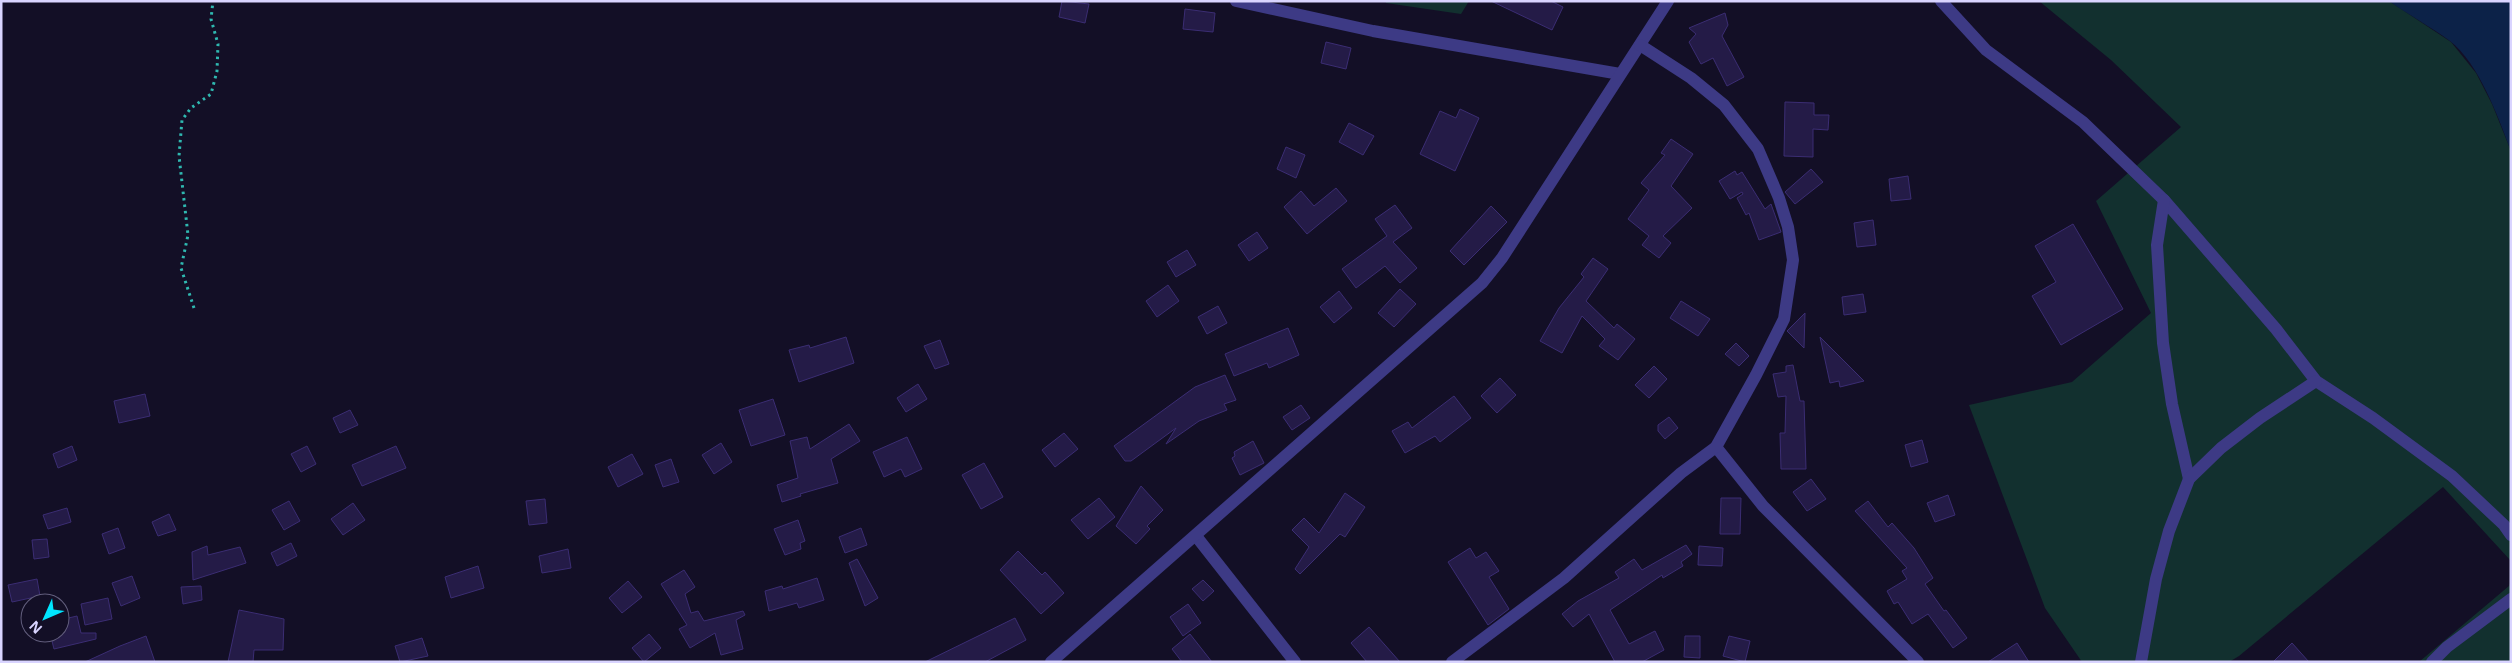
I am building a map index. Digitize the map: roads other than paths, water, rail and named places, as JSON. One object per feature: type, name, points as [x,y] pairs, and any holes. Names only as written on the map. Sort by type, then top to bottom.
[{"type":"street","points":[[1236,1],[1373,32],[1620,74]]},
{"type":"street","points":[[1052,662],[1482,283],[1502,258],[1668,1]]},
{"type":"street","points":[[1941,1],[1986,50],[2083,122],[2164,200],[2276,329],[2316,381],[2373,418],[2452,476],[2504,525],[2511,535]]},
{"type":"street","points":[[1452,662],[1564,578],[1680,472],[1716,447],[1756,375],[1784,319],[1793,260],[1788,226],[1779,198],[1758,149],[1724,105],[1691,78],[1640,46]]},
{"type":"street","points":[[2164,200],[2157,245],[2163,344],[2172,404],[2189,479]]},
{"type":"street","points":[[2141,662],[2158,569],[2169,531],[2189,479],[2221,448],[2260,418],[2316,381]]},
{"type":"street","points":[[1716,447],[1763,506],[1918,662]]},
{"type":"street","points":[[1196,536],[1295,662]]},
{"type":"street","points":[[2432,662],[2447,647],[2511,599]]},
{"type":"water","points":[[2389,1],[2511,1],[2511,151],[2487,91],[2470,63],[2450,41]]}]
